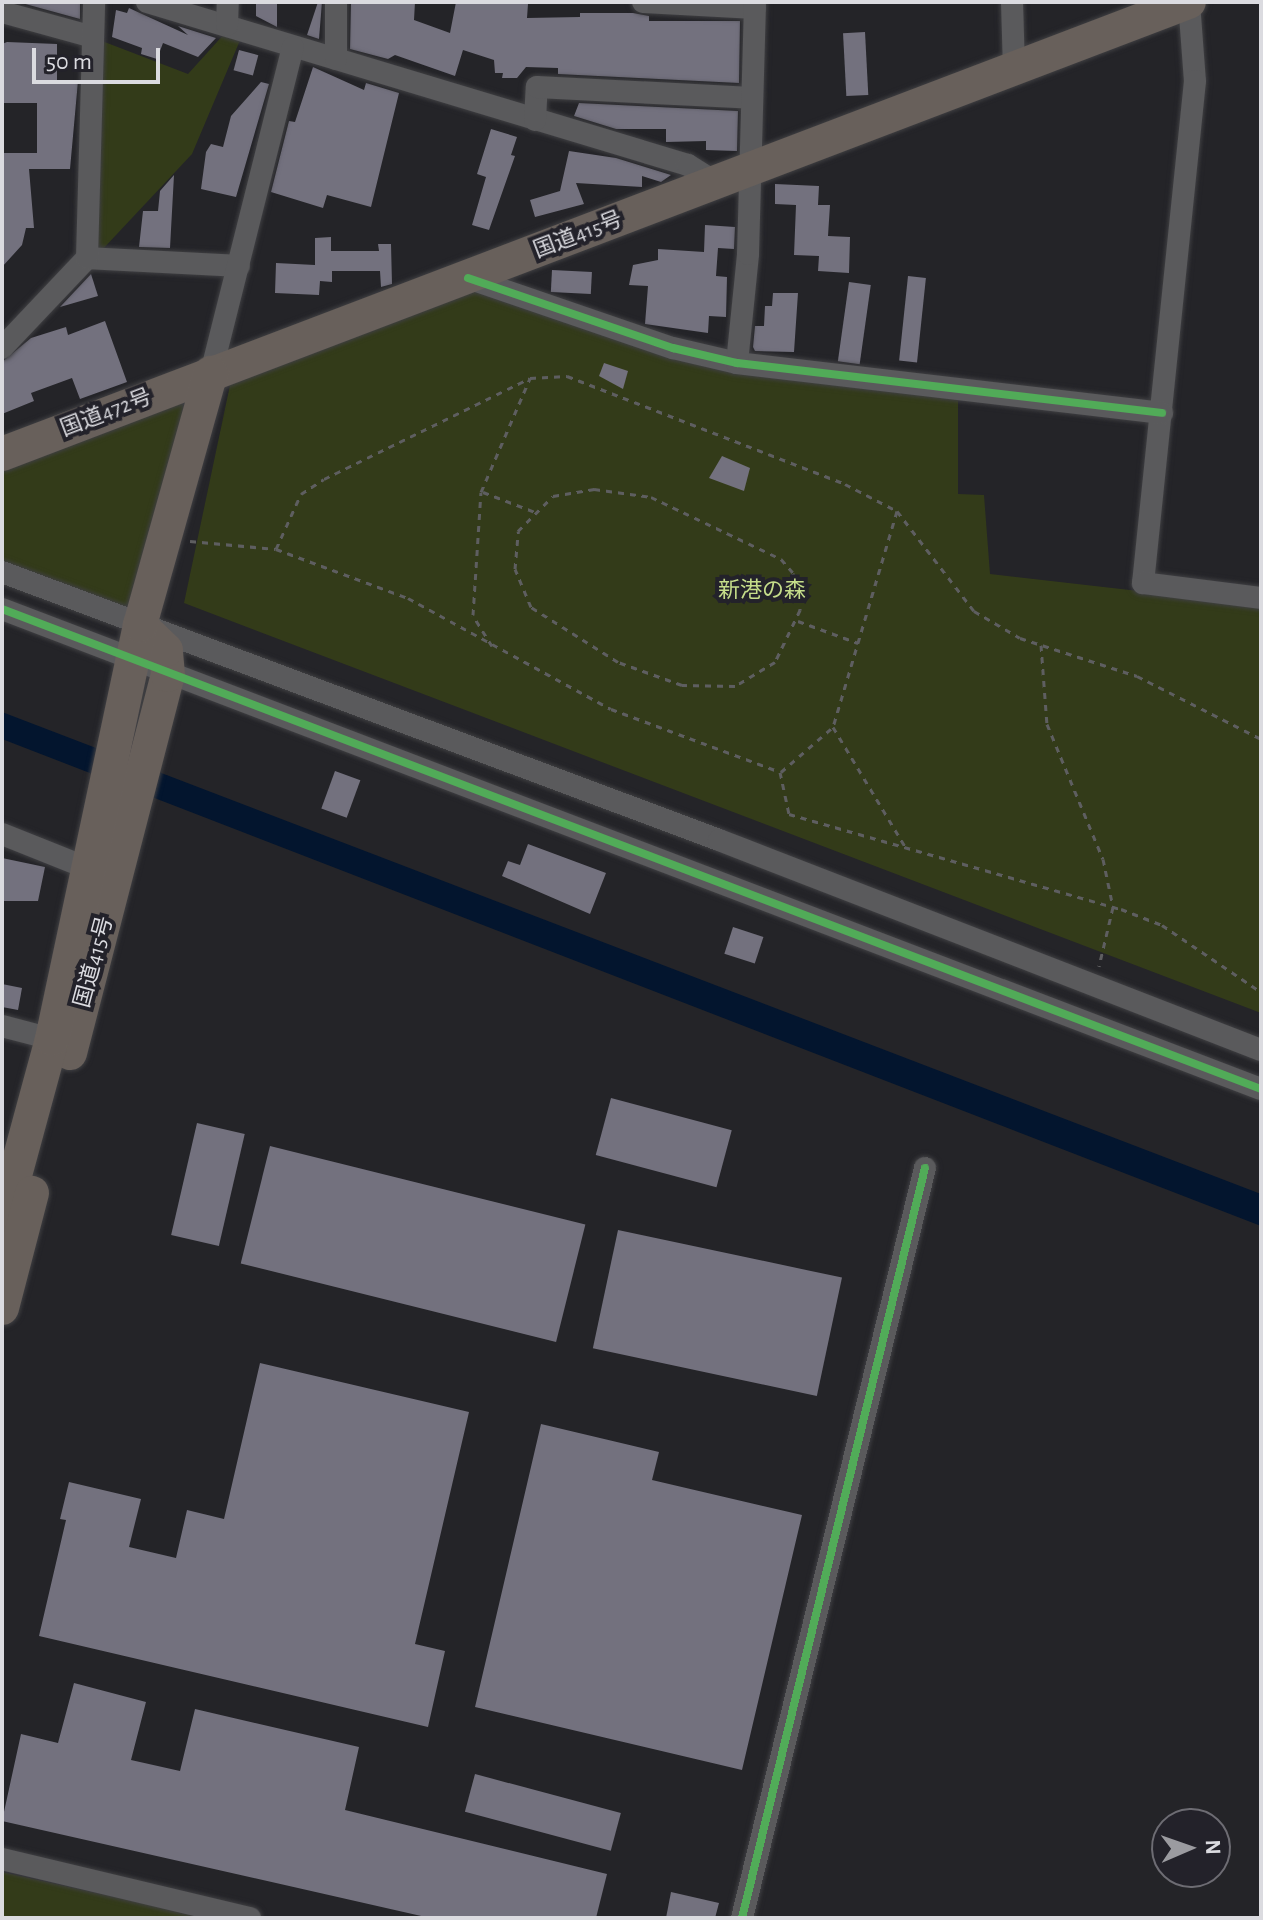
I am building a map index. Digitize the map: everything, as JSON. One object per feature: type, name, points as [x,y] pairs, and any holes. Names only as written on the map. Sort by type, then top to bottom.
[{"type":"highway","name":"国道415号","points":[[2,1223],[52,1039],[85,867],[135,663],[140,625],[211,373],[1189,2]]},
{"type":"highway","name":"国道472号","points":[[2,454],[211,373]]},
{"type":"highway","points":[[140,625],[166,650],[168,675]]},
{"type":"highway","name":"国道415号","points":[[2,1308],[168,675]]},
{"type":"street","points":[[2,348],[87,258],[94,2]]},
{"type":"street","points":[[147,2],[688,165],[714,181]]},
{"type":"street","points":[[227,25],[228,2]]},
{"type":"street","points":[[336,2],[336,59]]},
{"type":"street","points":[[643,2],[755,5],[751,166],[737,363]]},
{"type":"street","points":[[1012,2],[1014,69]]},
{"type":"street","points":[[1189,2],[1195,81],[1143,583],[1261,598]]},
{"type":"street","points":[[2,12],[93,37]]},
{"type":"street","points":[[211,373],[293,47]]},
{"type":"street","points":[[535,120],[537,87],[752,98]]},
{"type":"street","points":[[87,258],[239,266]]},
{"type":"street","points":[[468,278],[673,348],[737,363],[1162,413]]},
{"type":"street","points":[[2,572],[719,840],[1261,1050]]},
{"type":"street","points":[[2,609],[135,663],[1261,1089]]},
{"type":"street","points":[[2,834],[85,867]]},
{"type":"street","points":[[2,1026],[52,1039]]},
{"type":"street","points":[[742,1918],[925,1168]]},
{"type":"street","points":[[2,1859],[250,1918]]},
{"type":"path","points":[[276,549],[301,494],[530,378],[567,376],[845,484],[897,511],[974,611],[1041,645],[1137,676],[1261,739]]},
{"type":"path","points":[[494,649],[473,615],[481,492],[530,378]]},
{"type":"path","points":[[604,489],[651,497],[773,551],[793,573],[798,621],[775,662],[735,686],[682,685],[618,662],[540,615],[522,593],[515,549],[518,531],[535,512],[553,496],[577,490],[604,489]]},
{"type":"path","points":[[481,492],[535,512]]},
{"type":"path","points":[[780,772],[833,727],[897,511]]},
{"type":"path","points":[[186,541],[276,549],[408,598],[494,649],[611,709],[780,772]]},
{"type":"path","points":[[798,621],[858,643]]},
{"type":"path","points":[[1041,645],[1047,724],[1103,859],[1113,907],[1099,966]]},
{"type":"path","points":[[833,727],[906,848]]},
{"type":"path","points":[[780,772],[789,814],[1113,907],[1162,925],[1261,992]]},
{"type":"green space","points":[[226,32],[241,38],[192,154],[102,250],[95,247],[102,41],[188,74]]},
{"type":"green space","name":"新港の森","points":[[477,283],[675,360],[958,396],[958,494],[984,495],[990,574],[1261,605],[1261,1013],[184,603],[233,371]]},
{"type":"green space","points":[[188,397],[138,617],[2,565],[2,459]]},
{"type":"green space","points":[[2,1872],[209,1918],[2,1918]]},
{"type":"water","points":[[2,712],[1261,1194],[1261,1226],[2,739]]},
{"type":"building","points":[[18,2],[80,2],[80,19]]},
{"type":"building","points":[[256,2],[277,2],[277,27],[256,16]]},
{"type":"building","points":[[318,2],[322,2],[319,39],[307,35]]},
{"type":"building","points":[[351,2],[415,2],[414,20],[450,33],[456,2],[528,4],[527,18],[580,17],[580,13],[633,13],[649,16],[649,21],[740,21],[739,83],[558,74],[558,68],[526,67],[517,78],[502,78],[503,73],[495,73],[494,60],[463,50],[455,76],[395,55],[388,59],[350,49]]},
{"type":"building","points":[[129,8],[188,35],[178,26],[216,38],[198,57],[163,43],[157,59],[141,54],[142,48],[112,37],[116,10],[127,13]]},
{"type":"building","points":[[865,32],[868,95],[846,96],[843,33]]},
{"type":"building","points":[[2,44],[57,44],[57,81],[78,81],[70,169],[29,169],[34,228],[26,228],[22,245],[2,267],[2,153],[37,153],[37,103],[2,103]]},
{"type":"building","points":[[239,50],[258,55],[253,75],[234,70]]},
{"type":"building","points":[[313,67],[364,90],[366,83],[399,93],[371,207],[327,195],[323,208],[271,192],[289,121],[295,122]]},
{"type":"building","points":[[261,82],[269,84],[236,197],[201,189],[206,152],[211,144],[223,147],[231,116]]},
{"type":"building","points":[[579,103],[738,111],[737,151],[706,150],[706,141],[666,142],[666,129],[616,129],[574,116]]},
{"type":"building","points":[[491,129],[517,137],[511,155],[515,156],[489,230],[472,225],[486,177],[477,174]]},
{"type":"building","points":[[569,151],[616,158],[671,175],[661,182],[642,176],[642,187],[576,183],[584,204],[535,217],[530,200],[560,191]]},
{"type":"building","points":[[174,175],[170,248],[139,247],[143,211],[158,211],[160,191]]},
{"type":"building","points":[[775,184],[819,186],[818,205],[830,205],[828,236],[850,237],[849,273],[818,271],[819,256],[794,255],[796,205],[775,204]]},
{"type":"building","points":[[705,225],[735,227],[734,249],[718,248],[716,276],[727,277],[726,317],[709,316],[708,333],[645,324],[648,286],[629,285],[633,265],[658,260],[658,249],[704,252]]},
{"type":"building","points":[[331,237],[331,251],[379,251],[378,244],[391,244],[392,284],[381,287],[380,271],[332,271],[332,282],[320,281],[319,295],[275,293],[276,263],[315,265],[315,238]]},
{"type":"building","points":[[552,270],[592,272],[591,294],[551,292]]},
{"type":"building","points":[[91,274],[98,296],[60,307]]},
{"type":"building","points":[[908,276],[926,278],[917,362],[899,361]]},
{"type":"building","points":[[849,282],[871,285],[860,364],[838,361]]},
{"type":"building","points":[[773,293],[798,293],[794,352],[755,351],[753,347],[755,326],[764,326],[765,306],[772,306]]},
{"type":"building","points":[[105,321],[127,382],[80,399],[72,378],[31,393],[34,401],[2,414],[2,362],[31,338],[66,327],[68,335]]},
{"type":"building","points":[[604,363],[628,371],[623,389],[599,376]]},
{"type":"building","points":[[722,456],[750,468],[744,491],[709,478]]},
{"type":"building","points":[[335,771],[360,780],[347,818],[321,809]]},
{"type":"building","points":[[528,844],[606,873],[590,914],[502,876],[508,861],[520,865]]},
{"type":"building","points":[[2,858],[45,867],[38,901],[4,901]]},
{"type":"building","points":[[733,927],[763,937],[755,964],[724,954]]},
{"type":"building","points":[[2,984],[22,988],[18,1010],[2,1007]]},
{"type":"building","points":[[611,1098],[732,1130],[716,1187],[596,1155]]},
{"type":"building","points":[[197,1123],[245,1134],[219,1246],[171,1235]]},
{"type":"building","points":[[270,1146],[585,1225],[556,1342],[241,1263]]},
{"type":"building","points":[[618,1230],[842,1278],[817,1396],[593,1348]]},
{"type":"building","points":[[260,1363],[469,1412],[415,1644],[445,1651],[428,1727],[39,1636],[66,1520],[60,1519],[69,1482],[141,1499],[129,1547],[176,1558],[187,1510],[224,1519]]},
{"type":"building","points":[[541,1424],[659,1452],[652,1480],[802,1515],[742,1770],[475,1707]]},
{"type":"building","points":[[74,1683],[146,1702],[131,1760],[180,1771],[195,1709],[359,1747],[345,1810],[607,1874],[596,1918],[430,1918],[2,1821],[21,1734],[58,1743]]},
{"type":"building","points":[[475,1774],[621,1813],[611,1851],[465,1812]]},
{"type":"building","points":[[671,1892],[719,1903],[715,1918],[666,1918]]},
{"type":"cycle path","points":[[468,278],[673,348],[737,363],[1162,413]]},
{"type":"cycle path","points":[[2,609],[1261,1089]]},
{"type":"cycle path","points":[[742,1918],[925,1168]]}]
